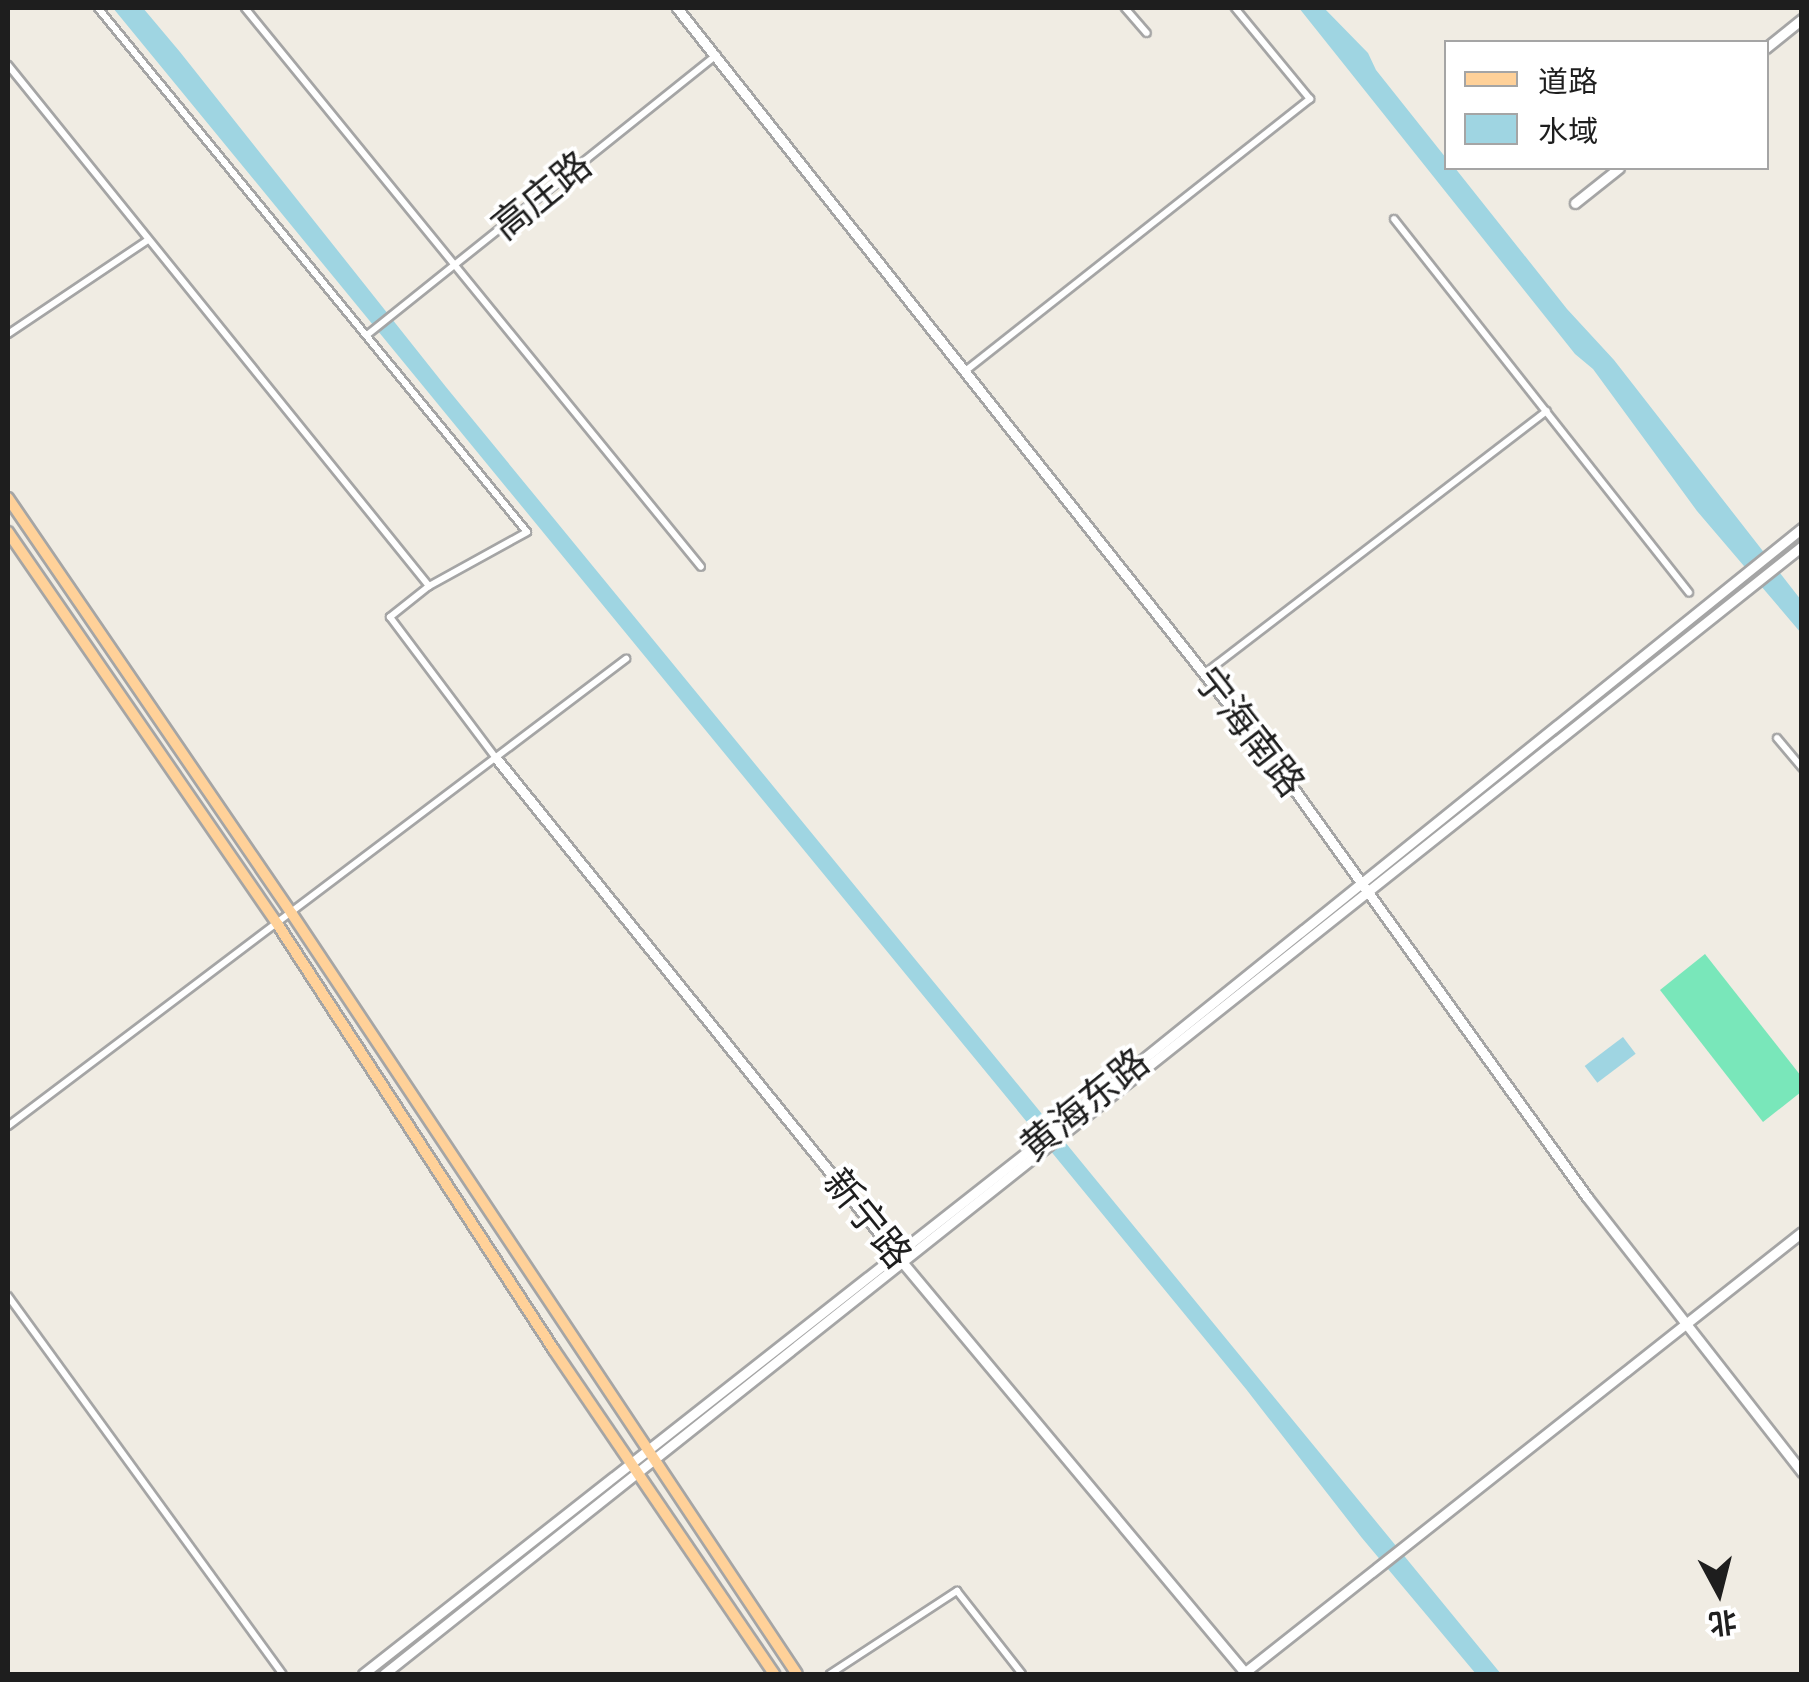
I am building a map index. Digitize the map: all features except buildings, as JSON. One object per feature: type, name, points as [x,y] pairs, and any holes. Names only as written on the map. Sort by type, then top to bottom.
[{"type":"main road","points":[[8,498],[292,914],[796,1674]]},
{"type":"main road","points":[[8,532],[278,925],[637,1474],[774,1674]]},
{"type":"street","points":[[98,8],[528,532],[429,586],[390,616],[496,758]]},
{"type":"street","points":[[245,8],[700,567]]},
{"type":"street","name":"宁海南路","points":[[677,8],[1204,674],[1361,881],[1578,1185],[1802,1472]]},
{"type":"street","points":[[1126,8],[1147,33]]},
{"type":"street","points":[[964,373],[1310,99],[1236,8]]},
{"type":"street","points":[[1769,46],[1802,19]]},
{"type":"street","name":"高庄路","points":[[368,334],[717,56]]},
{"type":"street","points":[[8,64],[429,586]]},
{"type":"street","points":[[1575,203],[1616,170]]},
{"type":"street","points":[[1394,219],[1689,592]]},
{"type":"street","points":[[8,334],[148,240]]},
{"type":"street","points":[[1204,674],[1547,411]]},
{"type":"street","name":"黄海东路","points":[[384,1674],[637,1474],[1067,1126],[1361,881],[1802,528]]},
{"type":"street","name":"黄海东路","points":[[1067,1126],[1369,892],[1802,546]]},
{"type":"street","points":[[8,1126],[626,659]]},
{"type":"street","points":[[1777,738],[1802,768]]},
{"type":"street","name":"新宁路","points":[[496,758],[900,1259],[1245,1674]]},
{"type":"street","points":[[1245,1674],[1802,1232]]},
{"type":"street","name":"黄海东路","points":[[362,1674],[630,1462],[900,1259]]},
{"type":"street","points":[[8,1296],[283,1674]]},
{"type":"street","points":[[830,1674],[956,1591],[1022,1674]]},
{"type":"green space","points":[[1705,954],[1801,1076],[1801,1092],[1763,1122],[1660,990]]},
{"type":"water","points":[[113,8],[143,8],[180,52],[446,387],[1501,1674],[1476,1674],[1362,1538],[1246,1389]]},
{"type":"water","points":[[1299,8],[1324,8],[1368,53],[1376,70],[1444,155],[1444,170],[1457,170],[1567,309],[1614,360],[1801,600],[1801,633],[1697,511],[1593,369],[1575,354]]},
{"type":"water","points":[[1623,1037],[1636,1054],[1597,1083],[1585,1066]]}]
